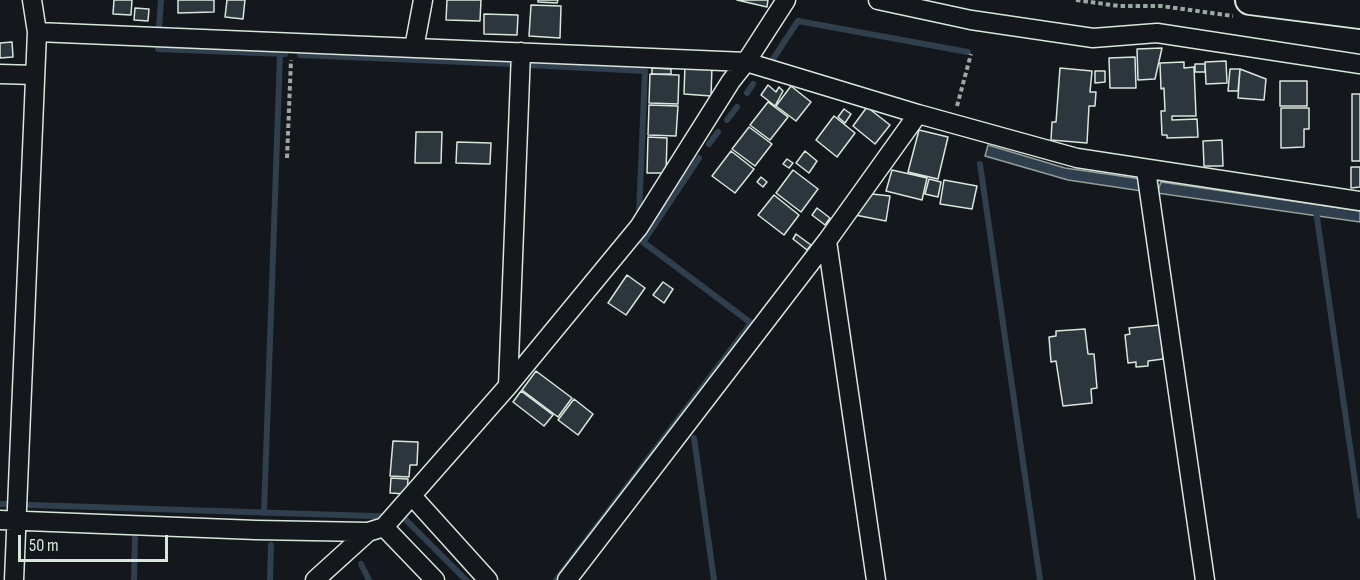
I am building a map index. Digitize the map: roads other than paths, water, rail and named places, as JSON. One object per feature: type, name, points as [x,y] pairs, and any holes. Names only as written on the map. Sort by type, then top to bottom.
[{"type":"main road","points":[[1247,9],[1360,14]]},
{"type":"street","points":[[14,580],[11,518],[17,492],[37,32],[32,0]]},
{"type":"street","points":[[414,48],[423,0]]},
{"type":"street","points":[[315,580],[408,501],[508,386],[639,227],[731,81],[786,0]]},
{"type":"street","points":[[878,0],[972,20],[1092,38],[1157,33],[1360,64]]},
{"type":"street","points":[[37,32],[746,62],[1077,159],[1360,201]]},
{"type":"street","points":[[508,386],[521,52]]},
{"type":"street","points":[[0,74],[35,75]]},
{"type":"street","points":[[567,580],[827,241],[918,114]]},
{"type":"street","points":[[1146,170],[1205,580]]},
{"type":"street","points":[[827,241],[876,580]]},
{"type":"street","points":[[408,501],[488,580]]},
{"type":"street","points":[[11,518],[256,530],[376,529],[435,580]]},
{"type":"water","points":[[988,145],[1065,168],[1141,179],[1142,191],[1068,180],[985,156]]},
{"type":"water","points":[[1161,182],[1360,211],[1360,222],[1157,193]]},
{"type":"waterway","points":[[159,28],[161,0]]},
{"type":"waterway","points":[[773,59],[798,21],[968,52]]},
{"type":"waterway","points":[[158,49],[285,54]]},
{"type":"waterway","points":[[264,513],[280,54]]},
{"type":"waterway","points":[[300,55],[511,64]]},
{"type":"waterway","points":[[529,65],[645,71],[639,215]]},
{"type":"waterway","points":[[747,93],[753,84]]},
{"type":"waterway","points":[[727,120],[737,107]]},
{"type":"waterway","points":[[709,144],[718,132]]},
{"type":"waterway","points":[[556,580],[751,323],[643,242],[699,158]]},
{"type":"waterway","points":[[980,164],[1040,580]]},
{"type":"waterway","points":[[1316,211],[1360,516]]},
{"type":"waterway","points":[[694,438],[714,580]]},
{"type":"waterway","points":[[0,504],[403,517],[466,580]]},
{"type":"waterway","points":[[134,580],[135,538]]},
{"type":"waterway","points":[[270,580],[271,545]]},
{"type":"waterway","points":[[361,564],[369,580]]}]
